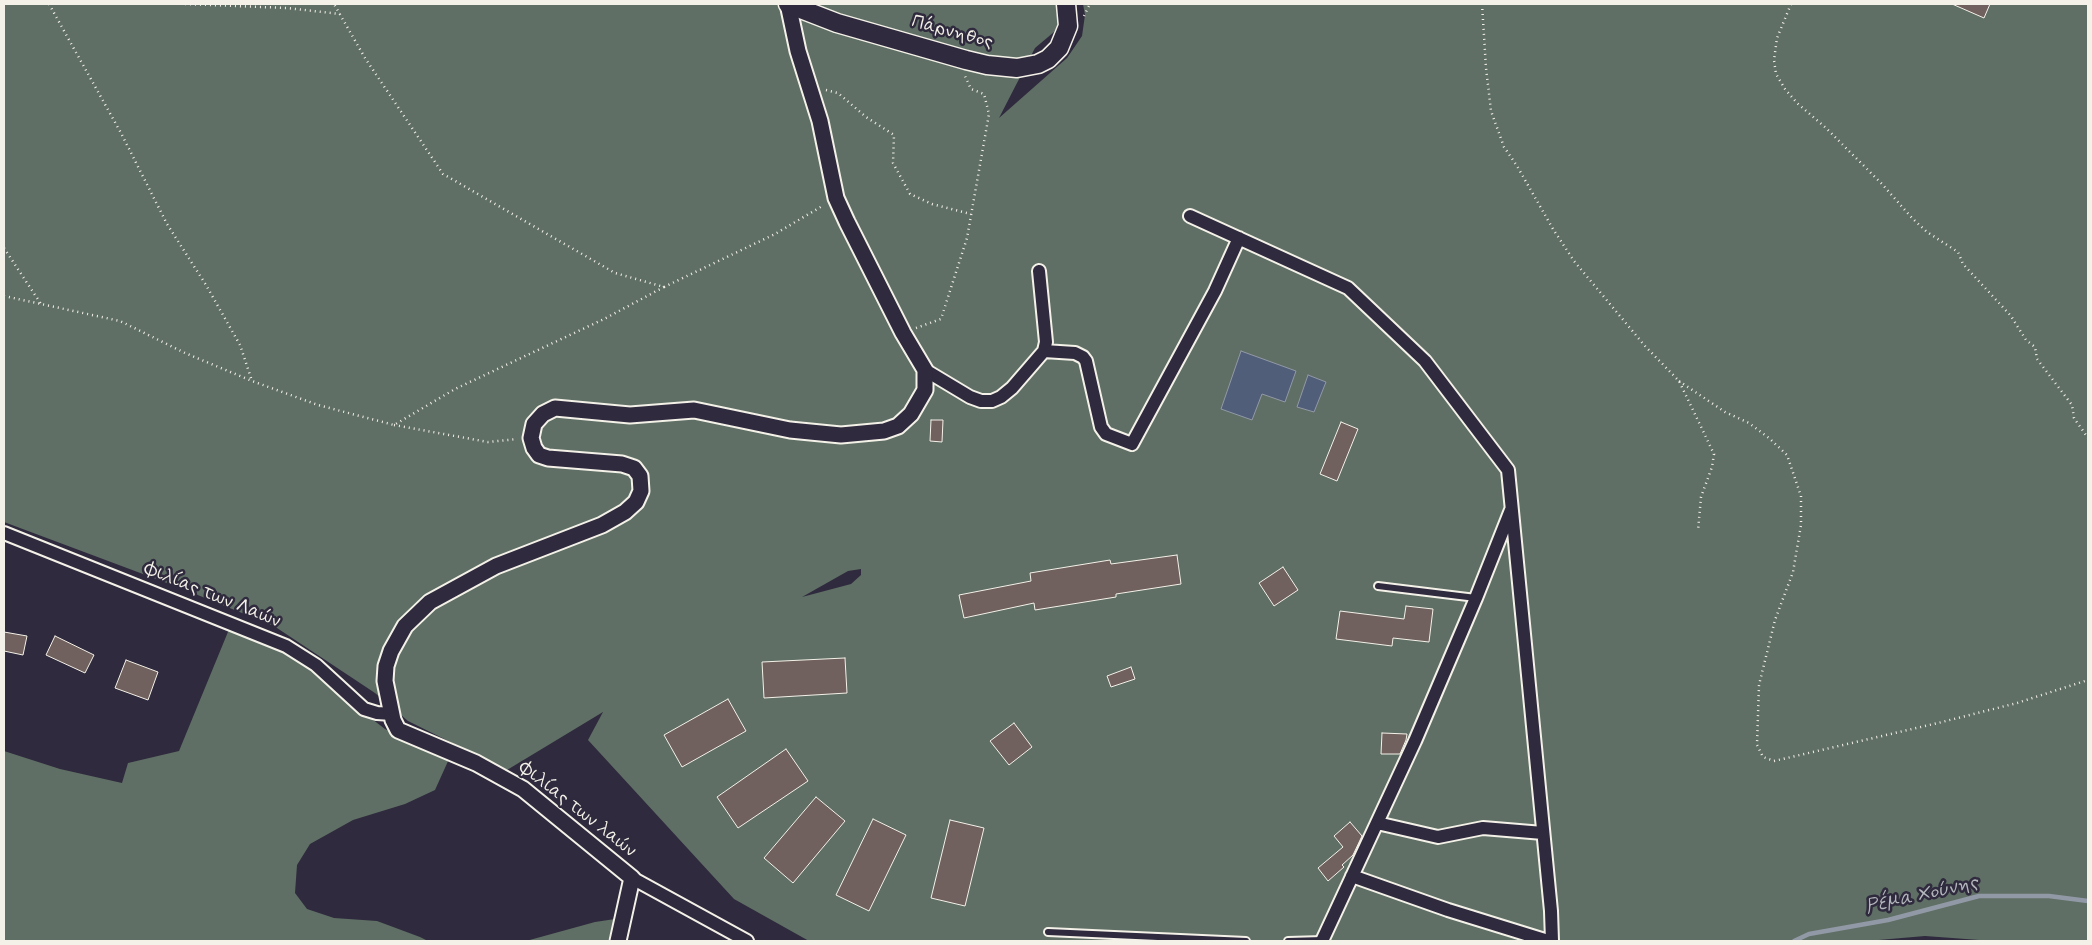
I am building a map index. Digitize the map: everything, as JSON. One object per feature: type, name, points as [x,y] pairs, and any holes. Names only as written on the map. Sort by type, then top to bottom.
[{"type":"main road","name":"Πάρνηθος","points":[[788,4],[837,23],[966,60],[1017,68],[1030,67],[1043,62],[1059,48],[1066,35],[1068,21],[1066,4]]},
{"type":"street","points":[[788,4],[798,51],[820,121],[836,198],[903,333],[925,370],[970,398],[981,401],[1001,397],[1012,388],[1044,351],[1046,342],[1039,271]]},
{"type":"street","points":[[1190,216],[1348,288],[1425,361],[1508,470],[1552,911],[1552,941]]},
{"type":"street","points":[[1044,351],[1075,353],[1083,357],[1086,361],[1100,426],[1106,434],[1132,444],[1215,291],[1238,238]]},
{"type":"street","points":[[392,714],[385,681],[386,666],[391,651],[405,626],[430,602],[496,566],[602,525],[625,512],[636,502],[641,484],[634,468],[622,464],[548,458],[539,455],[534,448],[531,438],[534,424],[543,414],[555,408],[630,416],[694,410],[798,430],[841,435],[884,430],[898,426],[911,414],[925,390],[925,370]]},
{"type":"street","points":[[1322,940],[1415,741],[1512,508]]},
{"type":"street","name":"Φιλίας των Λαών","points":[[4,533],[286,646],[316,665],[364,708],[377,713],[392,714]]},
{"type":"street","name":"Φιλίας των λαών","points":[[392,714],[395,726],[403,733],[476,763],[523,789],[632,878],[618,941]]},
{"type":"street","points":[[1377,823],[1438,837],[1483,828],[1543,833]]},
{"type":"street","points":[[1352,876],[1448,910],[1548,941]]},
{"type":"street","points":[[632,878],[747,941]]},
{"type":"lane","points":[[1378,586],[1476,598]]},
{"type":"lane","points":[[1048,932],[1246,941]]},
{"type":"lane","points":[[1288,941],[1322,940]]},
{"type":"path","points":[[49,4],[121,133],[167,224],[206,284],[240,345],[252,380]]},
{"type":"path","points":[[185,4],[287,8],[340,14]]},
{"type":"path","points":[[334,4],[365,58],[443,174],[614,273],[664,287]]},
{"type":"path","points":[[1482,4],[1491,111],[1504,147],[1574,261],[1645,346],[1679,381],[1725,412],[1749,423],[1770,438],[1787,456],[1801,496],[1801,525],[1793,572],[1774,620],[1759,685],[1757,745],[1763,757],[1774,761],[1938,723],[2017,703],[2088,680]]},
{"type":"path","points":[[1791,4],[1777,38],[1774,60],[1776,74],[1786,89],[1797,103],[1826,128],[1927,232],[1958,252],[1963,264],[2011,316],[2026,340],[2035,347],[2037,359],[2072,405],[2074,418],[2088,438]]},
{"type":"path","points":[[903,333],[941,319],[967,238],[989,114],[984,94],[971,89],[965,76],[966,60]]},
{"type":"path","points":[[808,85],[838,93],[866,117],[894,135],[893,163],[910,194],[932,204],[971,214]]},
{"type":"path","points":[[394,425],[455,389],[604,319],[664,287],[775,234],[836,198]]},
{"type":"path","points":[[4,248],[42,305]]},
{"type":"path","points":[[4,296],[120,321],[185,353],[318,405],[394,425],[488,442],[531,438]]},
{"type":"path","points":[[1679,381],[1714,454],[1712,466],[1701,497],[1698,532]]},
{"type":"green space","points":[[4,4],[1061,4],[1063,15],[1054,32],[1035,48],[999,118],[1067,58],[1082,36],[1085,15],[1083,4],[2088,4],[2088,941],[1993,941],[1925,936],[1867,941],[809,941],[734,899],[588,740],[603,712],[507,770],[408,721],[375,693],[274,626],[183,589],[4,522]],"holes":[[[861,569],[861,575],[851,584],[802,597],[848,571]]]},
{"type":"green space","points":[[230,627],[283,649],[315,669],[346,699],[385,729],[449,759],[435,790],[405,804],[353,820],[310,844],[297,865],[295,893],[307,909],[334,918],[377,921],[428,941],[4,941],[4,751],[60,769],[122,783],[128,763],[179,751]]},
{"type":"green space","points":[[615,919],[608,941],[526,941],[595,922]]},
{"type":"water","points":[[1241,351],[1296,371],[1285,402],[1262,394],[1252,420],[1221,409]]},
{"type":"water","points":[[1308,375],[1326,382],[1314,412],[1297,407]]},
{"type":"building","points":[[1952,4],[1990,4],[1984,18]]},
{"type":"building","points":[[931,420],[943,420],[942,442],[930,441]]},
{"type":"building","points":[[1341,422],[1358,429],[1337,481],[1320,474]]},
{"type":"building","points":[[1177,555],[1181,584],[1116,594],[1116,597],[1035,610],[1034,603],[964,618],[959,595],[1031,581],[1030,573],[1110,560],[1111,564]]},
{"type":"building","points":[[1283,567],[1298,590],[1274,606],[1259,583]]},
{"type":"building","points":[[1406,606],[1433,609],[1429,642],[1393,638],[1392,646],[1336,639],[1340,611],[1404,619]]},
{"type":"building","points":[[4,632],[27,636],[23,655],[4,651]]},
{"type":"building","points":[[55,636],[94,655],[85,673],[46,655]]},
{"type":"building","points":[[845,658],[847,693],[764,698],[762,662]]},
{"type":"building","points":[[126,660],[158,672],[148,700],[115,688]]},
{"type":"building","points":[[1131,667],[1135,679],[1111,687],[1107,676]]},
{"type":"building","points":[[728,699],[746,731],[682,767],[664,735]]},
{"type":"building","points":[[1014,723],[1032,747],[1009,765],[990,741]]},
{"type":"building","points":[[1382,733],[1407,734],[1400,754],[1381,754]]},
{"type":"building","points":[[786,749],[808,781],[738,828],[717,797]]},
{"type":"building","points":[[816,797],[845,821],[793,883],[764,858]]},
{"type":"building","points":[[873,819],[906,835],[869,911],[836,895]]},
{"type":"building","points":[[950,820],[984,828],[965,906],[931,898]]},
{"type":"building","points":[[1350,822],[1362,836],[1353,855],[1342,865],[1344,867],[1328,881],[1318,868],[1343,847],[1334,836]]},
{"type":"waterway","name":"Ρέμα Χούνης","points":[[1794,941],[1809,934],[1888,920],[1979,896],[2049,896],[2088,901]]}]
